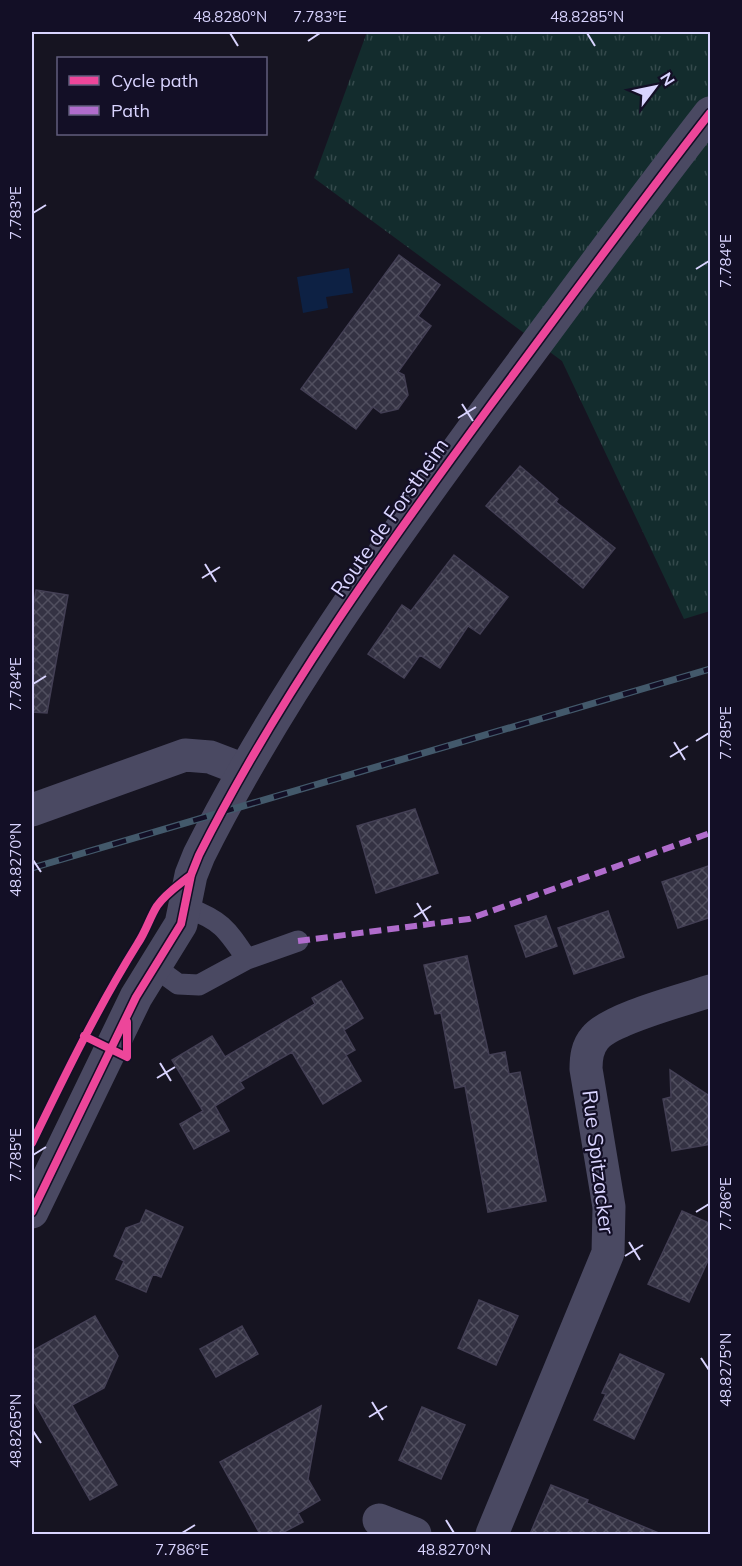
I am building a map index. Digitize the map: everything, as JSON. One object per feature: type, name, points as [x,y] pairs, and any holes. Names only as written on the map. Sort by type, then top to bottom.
[{"type":"street","name":"Route de Forstheim","points":[[32,1212],[136,997],[156,968],[181,924],[191,875],[199,855],[244,770],[316,654],[425,495],[645,196],[711,113]]},
{"type":"street","points":[[32,810],[185,755],[210,757],[244,770]]},
{"type":"street","name":"Rue Spitzacker","points":[[492,1534],[608,1253],[609,1207],[586,1069],[590,1047],[595,1038],[620,1022],[711,991]]},
{"type":"street","points":[[379,1520],[415,1534]]},
{"type":"lane","points":[[186,907],[214,918],[231,935],[247,959]]},
{"type":"lane","points":[[156,968],[178,984],[199,985],[247,959],[297,941]]},
{"type":"green space","points":[[367,32],[710,32],[710,611],[684,619],[562,361],[314,178]]},
{"type":"water","points":[[349,268],[353,293],[326,297],[328,308],[303,313],[297,277]]},
{"type":"building","points":[[399,255],[440,285],[418,316],[431,326],[398,372],[404,375],[408,395],[398,409],[381,413],[373,407],[356,429],[301,389]]},
{"type":"building","points":[[520,466],[558,499],[556,502],[615,548],[583,588],[486,506]]},
{"type":"building","points":[[454,555],[508,597],[480,634],[468,626],[440,668],[420,655],[404,678],[368,654],[402,605],[411,611]]},
{"type":"building","points":[[36,590],[68,595],[47,713],[32,712],[32,613]]},
{"type":"building","points":[[415,809],[438,873],[376,893],[357,826]]},
{"type":"building","points":[[711,865],[711,917],[678,928],[662,882]]},
{"type":"building","points":[[608,911],[624,957],[574,974],[558,928]]},
{"type":"building","points":[[546,916],[557,946],[526,957],[515,926]]},
{"type":"building","points":[[467,956],[489,1055],[505,1052],[509,1074],[520,1072],[546,1201],[488,1212],[465,1086],[455,1088],[441,1013],[435,1014],[424,965]]},
{"type":"building","points":[[341,981],[363,1018],[344,1030],[355,1050],[346,1055],[361,1081],[323,1104],[292,1052],[240,1082],[244,1088],[215,1106],[229,1131],[194,1149],[180,1124],[203,1111],[172,1060],[212,1036],[225,1057],[315,1004],[312,998]]},
{"type":"building","points":[[670,1070],[711,1097],[711,1144],[672,1151],[663,1099],[671,1097]]},
{"type":"building","points":[[146,1210],[183,1227],[161,1277],[153,1274],[146,1292],[116,1279],[124,1261],[114,1256],[126,1228],[140,1223]]},
{"type":"building","points":[[682,1211],[711,1224],[711,1254],[689,1302],[648,1284]]},
{"type":"building","points":[[479,1300],[518,1316],[496,1365],[458,1348]]},
{"type":"building","points":[[95,1316],[118,1356],[104,1388],[72,1405],[117,1485],[90,1500],[32,1398],[32,1351]]},
{"type":"building","points":[[242,1326],[258,1354],[216,1377],[200,1349]]},
{"type":"building","points":[[620,1354],[664,1374],[634,1439],[594,1420],[606,1394],[602,1393]]},
{"type":"building","points":[[321,1406],[308,1479],[320,1500],[298,1513],[303,1522],[280,1534],[260,1534],[220,1462]]},
{"type":"building","points":[[422,1407],[465,1425],[441,1479],[399,1460]]},
{"type":"building","points":[[551,1485],[588,1500],[587,1503],[661,1534],[530,1534]]},
{"type":"railway","points":[[32,868],[710,669]]},
{"type":"marked path","points":[[298,941],[469,919],[710,833]]},
{"type":"cycle path","points":[[32,1212],[136,997],[181,924],[191,875],[199,855],[230,796],[298,681],[372,569],[450,460],[710,113]]},
{"type":"cycle path","points":[[32,1143],[82,1042],[157,906],[191,875]]},
{"type":"cycle path","points":[[84,1036],[127,1057],[127,1022]]}]
